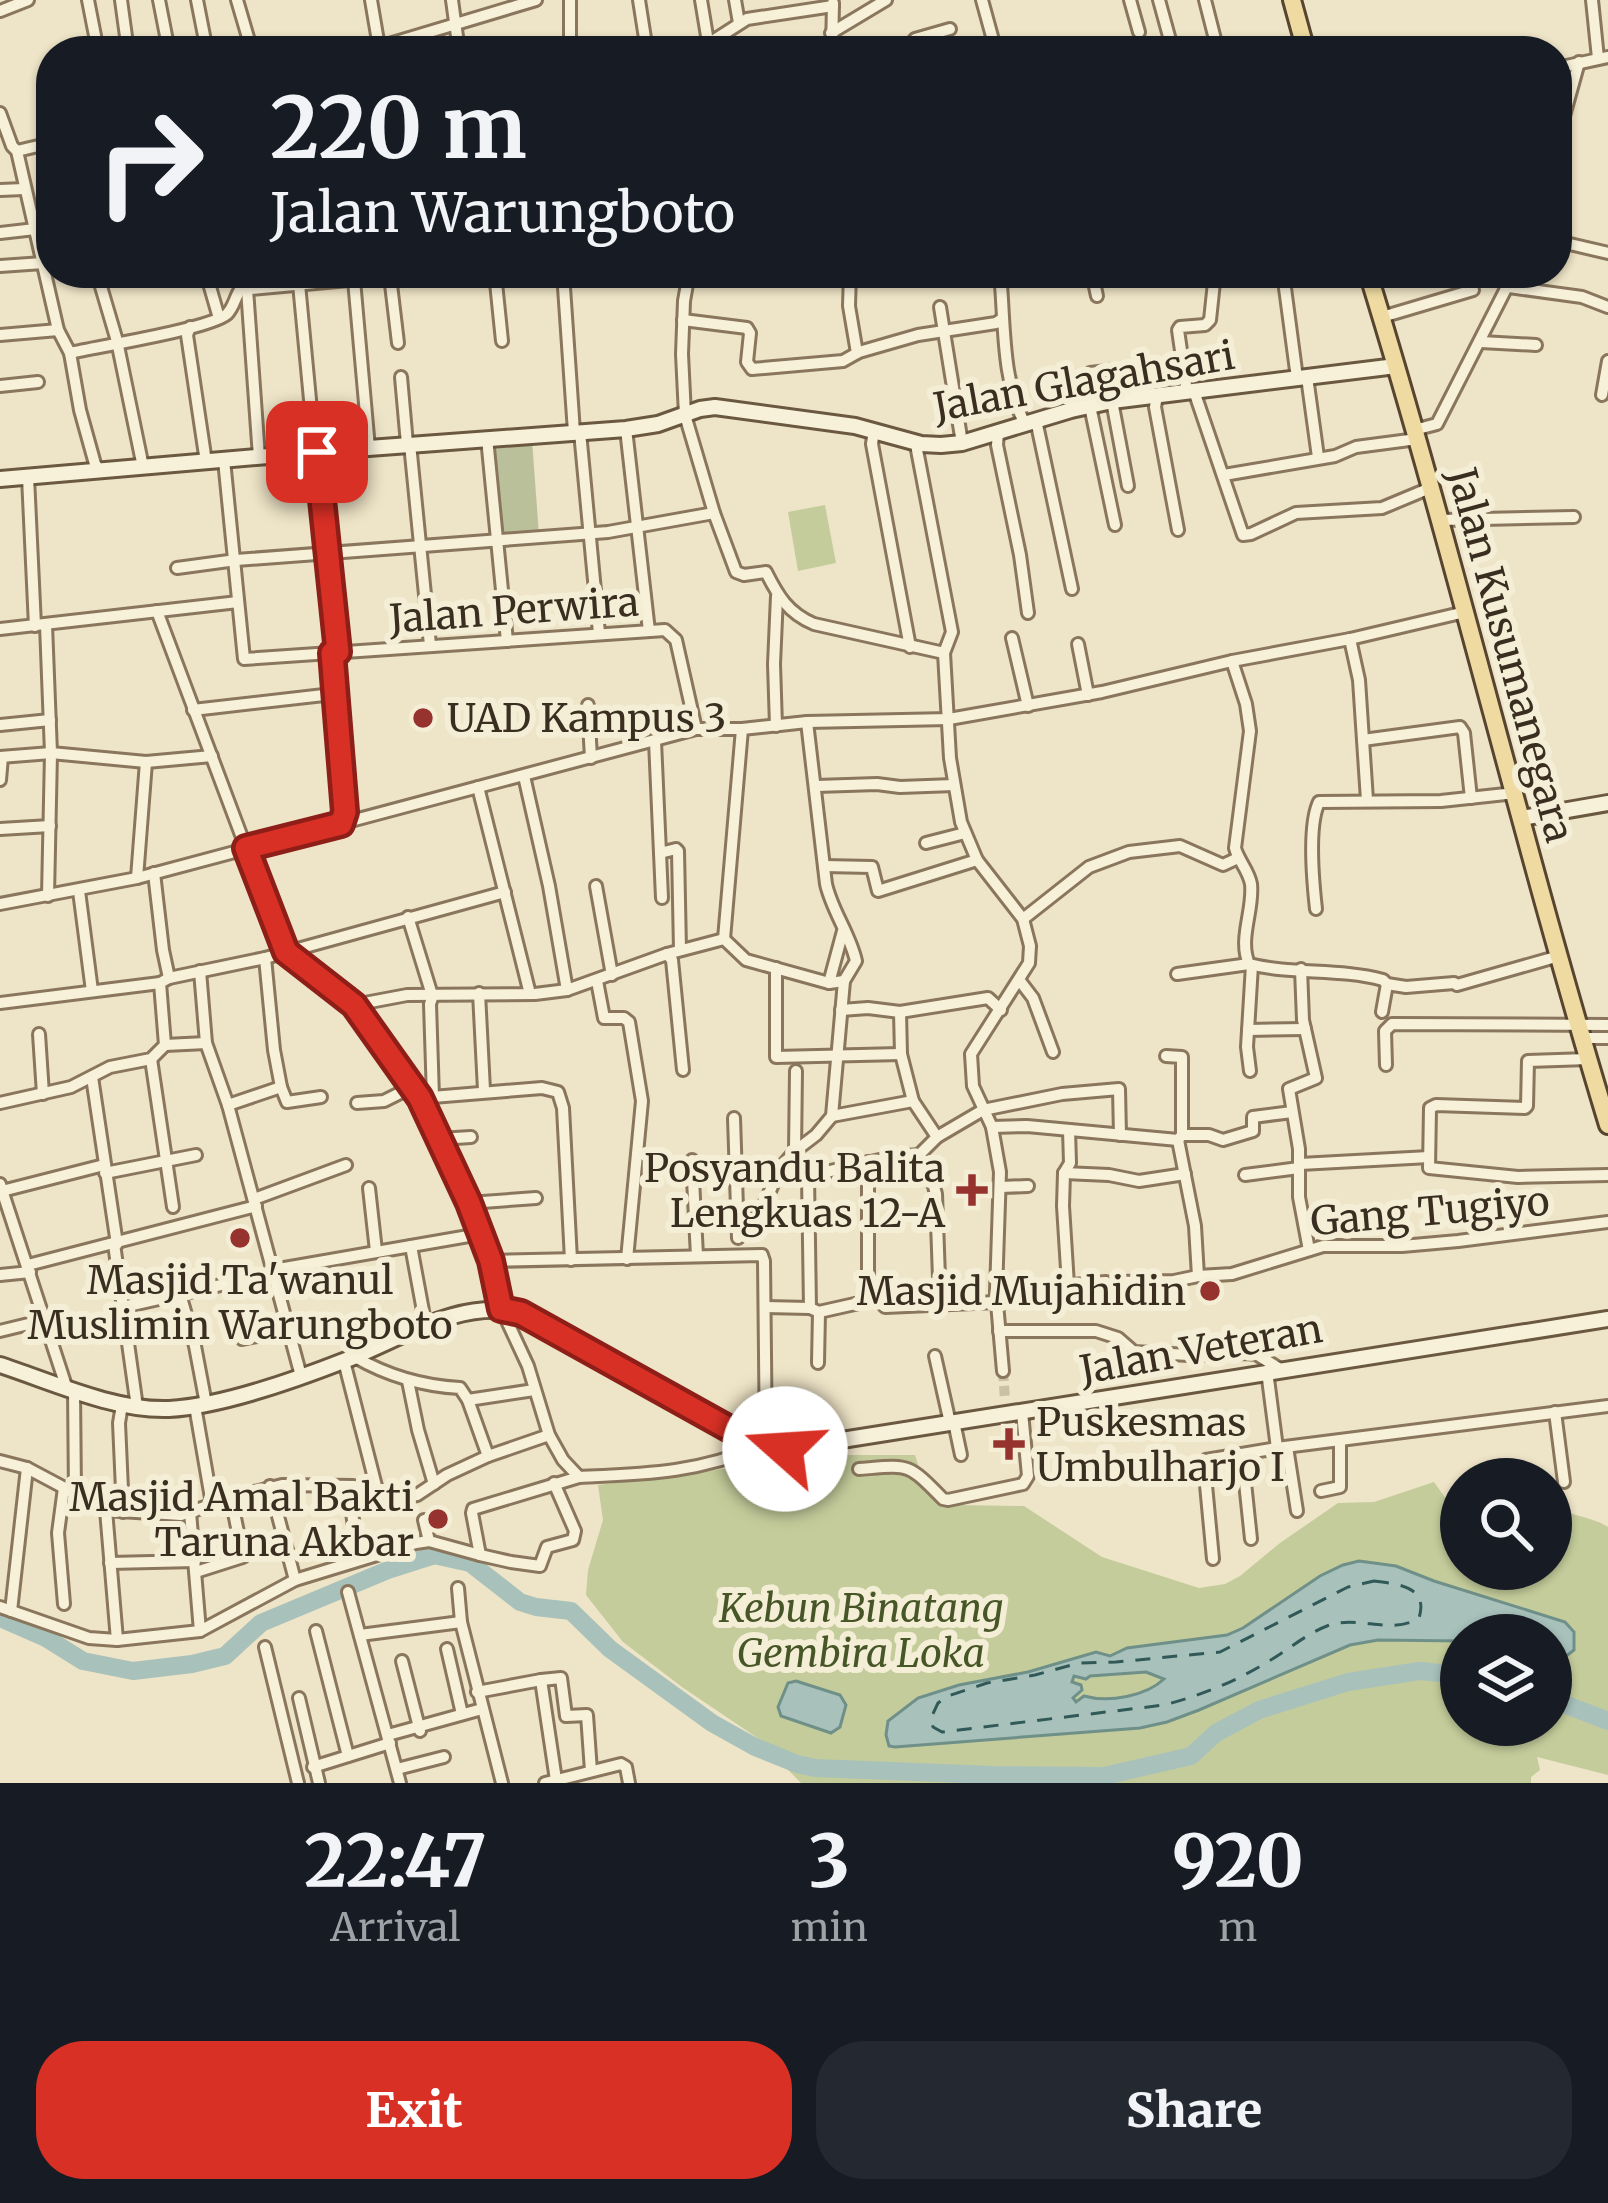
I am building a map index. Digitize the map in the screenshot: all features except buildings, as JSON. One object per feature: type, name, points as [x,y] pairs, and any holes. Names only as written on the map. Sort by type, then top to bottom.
[{"type":"main road","points":[[1293,0],[1302,36]]},
{"type":"main road","name":"Jalan Kusumanegara","points":[[1373,288],[1608,1124]]},
{"type":"main road","name":"Jalan Glagahsari","points":[[0,479],[626,430],[715,407],[874,430],[921,444],[962,443],[1120,400],[1396,366]]},
{"type":"main road","points":[[1522,818],[1608,803]]},
{"type":"main road","points":[[0,1365],[129,1406],[201,1405],[301,1376],[467,1313],[501,1309],[521,1313],[763,1447]]},
{"type":"main road","name":"Jalan Veteran","points":[[763,1447],[785,1449],[1012,1409],[1608,1318]]},
{"type":"street","points":[[88,0],[95,36]]},
{"type":"street","points":[[121,0],[126,36]]},
{"type":"street","points":[[159,0],[166,36]]},
{"type":"street","points":[[196,0],[204,36]]},
{"type":"street","points":[[237,0],[248,36]]},
{"type":"street","points":[[371,0],[372,36]]},
{"type":"street","points":[[452,0],[459,36]]},
{"type":"street","points":[[486,0],[489,16]]},
{"type":"street","points":[[419,36],[536,0]]},
{"type":"street","points":[[569,0],[570,36]]},
{"type":"street","points":[[639,0],[645,36]]},
{"type":"street","points":[[700,0],[707,36]]},
{"type":"street","points":[[736,0],[739,23]]},
{"type":"street","points":[[774,0],[776,14]]},
{"type":"street","points":[[832,33],[886,0]]},
{"type":"street","points":[[982,0],[991,36]]},
{"type":"street","points":[[1130,0],[1138,32]]},
{"type":"street","points":[[1160,0],[1169,36]]},
{"type":"street","points":[[1205,0],[1214,36]]},
{"type":"street","points":[[1572,64],[1603,58],[1592,0]]},
{"type":"street","points":[[0,10],[23,1]]},
{"type":"street","points":[[719,36],[747,19],[833,3],[832,33]]},
{"type":"street","points":[[926,36],[950,29]]},
{"type":"street","points":[[726,32],[727,36]]},
{"type":"street","points":[[1572,89],[1580,62]]},
{"type":"street","points":[[0,112],[36,236]]},
{"type":"street","points":[[0,190],[24,189]]},
{"type":"street","points":[[0,232],[34,229]]},
{"type":"street","points":[[1572,245],[1608,253]]},
{"type":"street","points":[[0,266],[36,263]]},
{"type":"street","points":[[49,288],[58,330],[70,353],[94,464],[100,471]]},
{"type":"street","points":[[101,288],[143,467]]},
{"type":"street","points":[[210,288],[218,318]]},
{"type":"street","points":[[70,353],[218,318],[230,310],[237,291],[254,288]]},
{"type":"street","points":[[297,288],[328,554],[345,812],[341,824]]},
{"type":"street","points":[[353,288],[369,448]]},
{"type":"street","points":[[390,288],[398,344]]},
{"type":"street","points":[[497,288],[502,341]]},
{"type":"street","points":[[564,288],[599,633]]},
{"type":"street","points":[[687,288],[683,320],[686,416],[736,572],[766,572],[777,596],[800,619],[944,653]]},
{"type":"street","points":[[849,288],[856,352]]},
{"type":"street","points":[[1002,288],[1002,319],[1017,405],[1030,422],[1072,589]]},
{"type":"street","points":[[1095,288],[1096,296]]},
{"type":"street","points":[[1213,288],[1210,320],[1178,330],[1191,392],[1243,536],[1305,511],[1382,508],[1430,488]]},
{"type":"street","points":[[1286,288],[1318,458]]},
{"type":"street","points":[[1224,475],[1342,454],[1415,435],[1437,424],[1508,288]]},
{"type":"street","points":[[1522,288],[1582,297],[1608,307]]},
{"type":"street","points":[[248,289],[259,457]]},
{"type":"street","points":[[1382,317],[1473,290]]},
{"type":"street","points":[[940,308],[962,443]]},
{"type":"street","points":[[683,320],[748,328],[747,362],[752,369],[841,361],[856,352],[1002,319]]},
{"type":"street","points":[[190,327],[187,334],[206,462]]},
{"type":"street","points":[[0,335],[58,330]]},
{"type":"street","points":[[1481,342],[1536,345]]},
{"type":"street","points":[[1602,394],[1608,362]]},
{"type":"street","points":[[1090,373],[1117,370],[1128,486]]},
{"type":"street","points":[[401,377],[430,645]]},
{"type":"street","points":[[0,386],[38,382]]},
{"type":"street","points":[[1156,395],[1178,530]]},
{"type":"street","points":[[1090,406],[1114,525]]},
{"type":"street","points":[[626,430],[649,631]]},
{"type":"street","points":[[874,430],[872,444],[910,647]]},
{"type":"street","points":[[998,434],[1028,613]]},
{"type":"street","points":[[487,438],[507,641]]},
{"type":"street","points":[[921,444],[917,450],[952,632],[944,653],[954,785],[977,860],[1022,919],[1031,956],[971,1054],[973,1086],[992,1127],[1001,1187],[996,1297],[1003,1370]]},
{"type":"street","name":"Jalan Perwira","points":[[224,460],[244,659],[665,630],[676,640],[696,729]]},
{"type":"street","points":[[28,477],[50,720],[48,896]]},
{"type":"street","points":[[177,568],[589,533],[714,513]]},
{"type":"street","points":[[1440,520],[1574,517]]},
{"type":"street","points":[[776,726],[777,596]]},
{"type":"street","points":[[0,629],[238,602]]},
{"type":"street","points":[[157,611],[286,952],[354,1005],[422,1094],[491,1261],[501,1309],[528,1366],[549,1436],[580,1477]]},
{"type":"street","points":[[0,904],[137,878],[696,729],[949,719],[1088,695],[1466,611]]},
{"type":"street","points":[[1012,638],[1028,706]]},
{"type":"street","points":[[1350,639],[1359,680],[1367,800]]},
{"type":"street","points":[[1078,644],[1088,695]]},
{"type":"street","points":[[1232,661],[1250,731],[1234,848],[1251,881],[1245,953],[1251,965],[1250,1071]]},
{"type":"street","points":[[193,710],[324,694]]},
{"type":"street","points":[[588,705],[591,758]]},
{"type":"street","points":[[0,725],[50,720]]},
{"type":"street","points":[[738,1235],[761,1212],[779,1170],[832,1116],[844,981],[856,961],[833,910],[807,722]]},
{"type":"street","points":[[1363,740],[1460,727],[1471,798]]},
{"type":"street","points":[[742,729],[724,939],[746,960],[829,983],[844,981]]},
{"type":"street","points":[[655,741],[662,898]]},
{"type":"street","points":[[0,780],[1,757],[51,753],[146,762],[212,756]]},
{"type":"street","points":[[137,878],[146,762]]},
{"type":"street","points":[[524,776],[567,990]]},
{"type":"street","points":[[817,786],[954,785]]},
{"type":"street","points":[[478,788],[530,994]]},
{"type":"street","points":[[1316,909],[1312,844],[1316,804],[1442,801],[1515,793]]},
{"type":"street","points":[[0,829],[50,826]]},
{"type":"street","points":[[926,843],[965,833]]},
{"type":"street","points":[[1022,919],[1089,867],[1129,852],[1180,846],[1223,865],[1238,858]]},
{"type":"street","points":[[660,853],[678,851],[672,960],[683,1070]]},
{"type":"street","points":[[824,866],[872,867],[878,891],[977,860]]},
{"type":"street","points":[[154,873],[165,980],[165,1046]]},
{"type":"street","points":[[596,886],[612,975]]},
{"type":"street","points":[[79,891],[92,991]]},
{"type":"street","points":[[0,1003],[165,980],[265,958],[505,892]]},
{"type":"street","points":[[408,917],[432,995],[422,1094]]},
{"type":"street","points":[[829,983],[843,931]]},
{"type":"street","points":[[354,1005],[407,994],[567,990],[724,939]]},
{"type":"street","points":[[1387,985],[1456,985],[1558,956]]},
{"type":"street","points":[[265,958],[280,1088],[287,1102],[321,1097]]},
{"type":"street","points":[[1178,974],[1251,965],[1370,976],[1387,985],[1382,1012]]},
{"type":"street","points":[[776,968],[776,1057],[901,1054]]},
{"type":"street","points":[[1301,969],[1305,1029],[1316,1078],[1289,1087],[1289,1092],[1310,1250]]},
{"type":"street","points":[[200,970],[206,1043],[228,1105],[301,1376]]},
{"type":"street","points":[[1020,980],[1029,990],[1053,1052]]},
{"type":"street","points":[[597,981],[604,1018],[629,1022],[642,1094],[627,1259]]},
{"type":"street","points":[[478,993],[484,1090]]},
{"type":"street","points":[[842,1010],[900,1012],[988,998],[1001,1010]]},
{"type":"street","points":[[900,1012],[901,1054],[914,1101],[937,1137]]},
{"type":"street","points":[[1386,1065],[1385,1031],[1392,1024],[1608,1037]]},
{"type":"street","points":[[1580,1032],[1608,1025]]},
{"type":"street","points":[[1248,1030],[1305,1029]]},
{"type":"street","points":[[39,1034],[44,1094]]},
{"type":"street","points":[[0,1103],[71,1087],[117,1065],[151,1059],[165,1046],[206,1043]]},
{"type":"street","points":[[1166,1056],[1182,1057],[1180,1137],[1198,1276]]},
{"type":"street","points":[[151,1059],[173,1207]]},
{"type":"street","points":[[1429,1163],[1433,1106],[1525,1108],[1528,1060],[1588,1059]]},
{"type":"street","points":[[795,1151],[796,1071]]},
{"type":"street","points":[[92,1077],[125,1323],[129,1406],[119,1423],[123,1511]]},
{"type":"street","points":[[228,1105],[280,1088]]},
{"type":"street","points":[[357,1103],[484,1090],[548,1088],[558,1092],[563,1108],[571,1260]]},
{"type":"street","points":[[818,1363],[807,1178],[919,1155],[937,1137],[982,1110],[1062,1094],[1119,1089],[1120,1135]]},
{"type":"street","points":[[832,1116],[914,1101]]},
{"type":"street","points":[[992,1127],[1209,1135],[1222,1141],[1253,1131],[1253,1117],[1292,1112]]},
{"type":"street","points":[[734,1118],[738,1254]]},
{"type":"street","points":[[1067,1286],[1064,1173],[1070,1163],[1070,1130]]},
{"type":"street","points":[[439,1139],[470,1137]]},
{"type":"street","points":[[64,1604],[58,1533],[70,1491],[70,1388],[1,1187],[196,1155]]},
{"type":"street","points":[[919,1155],[936,1194],[940,1306]]},
{"type":"street","points":[[692,1160],[697,1256]]},
{"type":"street","points":[[868,1162],[868,1301]]},
{"type":"street","points":[[1245,1175],[1299,1166],[1429,1163],[1517,1177],[1608,1175]]},
{"type":"street","points":[[0,1275],[255,1202],[346,1165]]},
{"type":"street","points":[[1064,1173],[1109,1174],[1138,1181],[1185,1174]]},
{"type":"street","points":[[1001,1187],[1028,1186]]},
{"type":"street","points":[[369,1188],[376,1251]]},
{"type":"street","points":[[469,1203],[536,1198]]},
{"type":"street","name":"Gang Tugiyo","points":[[764,1307],[815,1310],[868,1301],[880,1301],[885,1307],[940,1306],[1067,1286],[1232,1274],[1335,1245],[1402,1246],[1608,1222]]},
{"type":"street","points":[[123,1307],[273,1272],[480,1234]]},
{"type":"street","points":[[411,1246],[426,1327]]},
{"type":"street","points":[[480,1555],[473,1509],[580,1477],[670,1473],[763,1447],[762,1255],[491,1261]]},
{"type":"street","points":[[180,1294],[195,1346],[212,1504]]},
{"type":"street","points":[[0,1331],[45,1320]]},
{"type":"street","points":[[50,1336],[109,1322],[110,1327],[125,1323]]},
{"type":"street","points":[[242,1340],[287,1330]]},
{"type":"street","points":[[999,1331],[1096,1331],[1118,1338],[1134,1352],[1256,1354],[1274,1370],[1282,1448],[1298,1511]]},
{"type":"street","points":[[935,1356],[961,1455]]},
{"type":"street","points":[[350,1359],[409,1381],[460,1388],[488,1456]]},
{"type":"street","points":[[350,1359],[377,1490]]},
{"type":"street","points":[[409,1381],[434,1484]]},
{"type":"street","points":[[468,1400],[534,1390]]},
{"type":"street","points":[[1213,1559],[1204,1462],[1608,1406]]},
{"type":"street","points":[[859,1469],[904,1465],[948,1500],[1023,1484],[1028,1476],[1012,1409]]},
{"type":"street","points":[[1555,1412],[1561,1458]]},
{"type":"street","points":[[0,1461],[28,1468],[106,1510],[174,1516],[270,1486],[348,1486],[405,1497],[428,1491],[488,1456],[549,1436]]},
{"type":"street","points":[[1322,1492],[1340,1487],[1340,1441]]},
{"type":"street","points":[[1242,1454],[1251,1539]]},
{"type":"street","points":[[28,1468],[5,1609],[89,1638],[117,1640],[200,1631],[295,1580],[429,1541],[540,1566],[547,1547],[573,1540],[574,1531],[554,1484]]},
{"type":"street","points":[[270,1486],[295,1580]]},
{"type":"street","points":[[348,1486],[355,1533]]},
{"type":"street","points":[[110,1563],[195,1566],[243,1557],[231,1498]]},
{"type":"street","points":[[106,1510],[117,1640]]},
{"type":"street","points":[[190,1512],[200,1631]]},
{"type":"street","points":[[424,1520],[429,1541]]},
{"type":"street","points":[[458,1588],[461,1622],[502,1783]]},
{"type":"street","points":[[348,1592],[400,1783]]},
{"type":"street","points":[[360,1635],[461,1622]]},
{"type":"street","points":[[316,1631],[347,1756]]},
{"type":"street","points":[[265,1648],[304,1772],[320,1783]]},
{"type":"street","points":[[447,1649],[462,1714]]},
{"type":"street","points":[[402,1661],[420,1729]]},
{"type":"street","points":[[477,1692],[561,1678],[566,1716],[587,1715],[591,1771]]},
{"type":"street","points":[[541,1680],[551,1781],[621,1764],[629,1783]]},
{"type":"street","points":[[299,1699],[304,1772]]},
{"type":"street","points":[[304,1772],[482,1709]]},
{"type":"street","points":[[397,1769],[443,1757]]},
{"type":"green space","points":[[532,440],[539,535],[499,538],[490,449],[500,443]]},
{"type":"green space","points":[[825,505],[836,563],[798,571],[788,512]]},
{"type":"green space","name":"Kebun Binatang Gembira Loka","points":[[806,1455],[915,1455],[927,1491],[936,1500],[1024,1506],[1102,1557],[1199,1588],[1240,1576],[1338,1503],[1374,1502],[1434,1482],[1440,1490],[1440,1590],[1572,1590],[1572,1512],[1608,1527],[1608,1775],[1537,1757],[1540,1770],[1531,1783],[801,1783],[756,1737],[623,1642],[586,1595],[603,1520],[598,1485]]},
{"type":"water","points":[[1359,1561],[1396,1566],[1440,1583],[1440,1590],[1463,1590],[1539,1614],[1440,1614],[1440,1641],[1378,1640],[1350,1645],[1199,1710],[1140,1728],[889,1746],[888,1721],[918,1698],[1096,1652],[1110,1656],[1127,1648],[1227,1635],[1320,1576]],"holes":[[[1146,1672],[1164,1679],[1147,1690],[1105,1699],[1084,1696],[1076,1702],[1073,1698],[1082,1690],[1072,1682],[1074,1676],[1086,1679]]]},
{"type":"water","points":[[796,1681],[840,1695],[846,1705],[840,1727],[831,1733],[781,1716],[778,1707],[788,1683]]},
{"type":"waterway","points":[[434,1555],[470,1563],[520,1602],[571,1611],[610,1649],[712,1723],[755,1747],[815,1768],[1104,1776],[1191,1756],[1216,1733],[1259,1710],[1348,1682],[1419,1671],[1440,1673]]},
{"type":"waterway","points":[[0,1618],[83,1661],[133,1671],[192,1664],[225,1656],[261,1623],[432,1556]]},
{"type":"waterway","points":[[1572,1707],[1608,1721]]},
{"type":"ferry route","points":[[1374,1581],[1415,1593],[1421,1607],[1419,1618],[1397,1625],[1351,1622],[1327,1626],[1231,1682],[1164,1705],[942,1732],[933,1727],[931,1718],[938,1703],[987,1683],[1079,1663],[1220,1652],[1348,1587],[1374,1581]]},
{"type":"tunnel","points":[[1003,1371],[1005,1400]]},
{"type":"place","name":"UAD Kampus 3","points":[[423,718]]},
{"type":"place","name":"Posyandu Balita Lengkuas 12-A","points":[[972,1190]]},
{"type":"place","name":"Masjid Ta'wanul Muslimin Warungboto","points":[[240,1238]]},
{"type":"place","name":"Masjid Mujahidin","points":[[1210,1291]]},
{"type":"place","name":"Puskesmas Umbulharjo I","points":[[1009,1444]]},
{"type":"place","name":"Masjid Amal Bakti Taruna Akbar","points":[[438,1519]]},
{"type":"route","points":[[317,452],[338,652],[332,653],[345,812],[341,824],[246,848],[286,952],[354,1005],[420,1098],[469,1203],[491,1261],[501,1309],[521,1313],[760,1446],[785,1449]]}]
